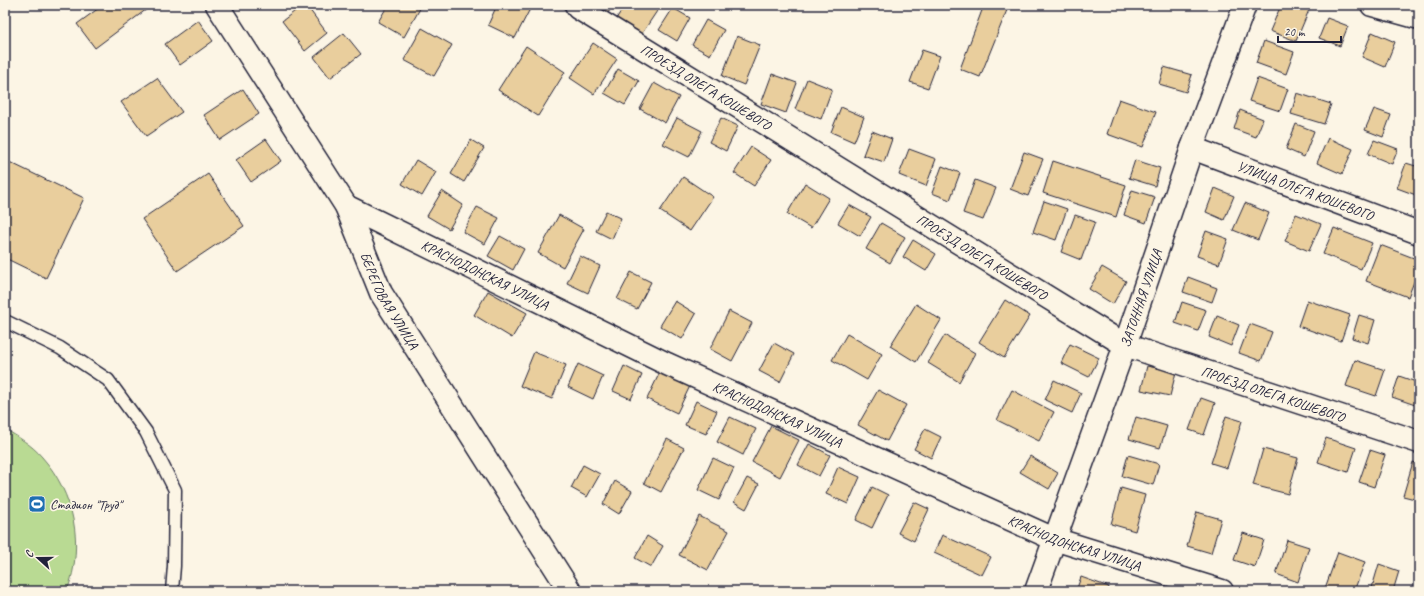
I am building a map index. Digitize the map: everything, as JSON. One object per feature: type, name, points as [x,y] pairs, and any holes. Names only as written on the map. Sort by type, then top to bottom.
[{"type":"street","name":"БЕРЕГОВАЯ УЛИЦА","points":[[217,5],[346,206],[381,293],[570,591]]},
{"type":"street","name":"ПРОЕЗД ОЛЕГА КОШЕВОГО","points":[[576,5],[578,8],[1125,345],[1419,442]]},
{"type":"street","name":"ЗАТОННАЯ УЛИЦА","points":[[1036,591],[1125,345],[1192,148],[1245,5]]},
{"type":"street","points":[[1372,5],[1419,18]]},
{"type":"street","name":"УЛИЦА ОЛЕГА КОШЕВОГО","points":[[1192,148],[1419,233]]},
{"type":"street","name":"КРАСНОДОНСКАЯ УЛИЦА","points":[[346,206],[667,364],[1054,539],[1222,591]]},
{"type":"lane","points":[[5,321],[60,348],[108,380],[146,432],[175,490],[174,566],[172,591]]},
{"type":"green space","name":"Стадион \"Труд\"","points":[[5,429],[20,438],[42,457],[53,471],[69,503],[73,520],[75,556],[67,591],[5,591]]},
{"type":"building","points":[[103,5],[144,5],[147,9],[95,48],[77,24]]},
{"type":"building","points":[[303,5],[306,5],[327,33],[305,51],[282,21]]},
{"type":"building","points":[[388,5],[422,5],[404,37],[378,22]]},
{"type":"building","points":[[497,5],[532,5],[515,38],[488,25]]},
{"type":"building","points":[[595,5],[613,5],[608,13]]},
{"type":"building","points":[[625,5],[661,5],[639,38],[614,22]]},
{"type":"building","points":[[984,5],[1009,5],[980,77],[960,69]]},
{"type":"building","points":[[1281,5],[1296,5],[1309,10],[1296,41],[1270,31]]},
{"type":"building","points":[[673,8],[690,18],[677,41],[659,30]]},
{"type":"building","points":[[1327,18],[1348,26],[1340,46],[1319,38]]},
{"type":"building","points":[[198,20],[213,41],[180,65],[165,44]]},
{"type":"building","points":[[706,20],[724,30],[710,55],[692,45]]},
{"type":"building","points":[[422,28],[452,45],[434,76],[404,60]]},
{"type":"building","points":[[1372,32],[1395,42],[1385,67],[1362,57]]},
{"type":"building","points":[[344,33],[361,54],[330,78],[314,57]]},
{"type":"building","points":[[737,36],[760,45],[744,85],[722,76]]},
{"type":"building","points":[[1264,41],[1294,52],[1286,74],[1256,63]]},
{"type":"building","points":[[593,43],[617,59],[594,94],[570,78]]},
{"type":"building","points":[[526,46],[565,72],[538,116],[498,90]]},
{"type":"building","points":[[922,50],[940,56],[928,88],[910,82]]},
{"type":"building","points":[[1164,67],[1192,75],[1186,92],[1159,84]]},
{"type":"building","points":[[618,69],[639,81],[625,105],[604,93]]},
{"type":"building","points":[[772,74],[797,83],[786,113],[761,104]]},
{"type":"building","points":[[157,78],[182,112],[146,136],[121,102]]},
{"type":"building","points":[[1257,78],[1288,89],[1280,111],[1249,101]]},
{"type":"building","points":[[807,79],[832,89],[821,119],[795,109]]},
{"type":"building","points":[[654,83],[679,97],[665,123],[640,109]]},
{"type":"building","points":[[243,89],[259,114],[220,140],[204,115]]},
{"type":"building","points":[[1297,93],[1331,104],[1324,124],[1291,114]]},
{"type":"building","points":[[1119,99],[1156,112],[1143,147],[1107,134]]},
{"type":"building","points":[[841,107],[864,117],[854,142],[831,132]]},
{"type":"building","points":[[1374,109],[1391,115],[1383,137],[1365,130]]},
{"type":"building","points":[[1240,110],[1263,119],[1256,137],[1234,129]]},
{"type":"building","points":[[677,118],[702,131],[689,157],[663,144]]},
{"type":"building","points":[[721,118],[738,126],[726,151],[709,142]]},
{"type":"building","points":[[1296,124],[1314,131],[1304,157],[1286,149]]},
{"type":"building","points":[[872,131],[892,139],[884,162],[863,155]]},
{"type":"building","points":[[1328,138],[1353,149],[1342,174],[1317,163]]},
{"type":"building","points":[[266,139],[281,161],[251,182],[236,160]]},
{"type":"building","points":[[471,140],[484,148],[464,182],[451,174]]},
{"type":"building","points":[[1374,140],[1398,149],[1392,164],[1368,154]]},
{"type":"building","points":[[751,147],[771,160],[754,186],[734,173]]},
{"type":"building","points":[[909,149],[936,159],[926,186],[899,175]]},
{"type":"building","points":[[1024,152],[1043,159],[1028,196],[1010,189]]},
{"type":"building","points":[[5,160],[84,198],[46,278],[5,258]]},
{"type":"building","points":[[416,160],[436,172],[422,196],[402,184]]},
{"type":"building","points":[[1135,160],[1160,168],[1155,186],[1129,178]]},
{"type":"building","points":[[1053,161],[1126,185],[1116,217],[1043,193]]},
{"type":"building","points":[[1406,163],[1419,167],[1419,188],[1416,195],[1397,188]]},
{"type":"building","points":[[942,166],[960,173],[950,200],[932,193]]},
{"type":"building","points":[[208,174],[244,226],[177,271],[142,219]]},
{"type":"building","points":[[683,177],[713,197],[690,231],[660,211]]},
{"type":"building","points":[[975,180],[996,188],[983,220],[963,213]]},
{"type":"building","points":[[805,183],[829,198],[811,228],[787,214]]},
{"type":"building","points":[[1215,188],[1234,196],[1224,220],[1206,212]]},
{"type":"building","points":[[1132,190],[1155,197],[1146,223],[1124,215]]},
{"type":"building","points":[[442,191],[463,205],[449,229],[427,216]]},
{"type":"building","points":[[1044,201],[1067,209],[1056,240],[1033,232]]},
{"type":"building","points":[[1245,203],[1269,213],[1258,240],[1233,230]]},
{"type":"building","points":[[849,205],[871,217],[860,236],[838,223]]},
{"type":"building","points":[[477,207],[499,218],[485,244],[463,232]]},
{"type":"building","points":[[606,211],[621,218],[612,239],[596,231]]},
{"type":"building","points":[[1296,214],[1321,224],[1309,251],[1285,241]]},
{"type":"building","points":[[559,215],[584,229],[563,267],[538,253]]},
{"type":"building","points":[[1075,215],[1095,222],[1081,260],[1061,252]]},
{"type":"building","points":[[881,223],[905,237],[890,263],[866,249]]},
{"type":"building","points":[[1334,228],[1372,243],[1361,269],[1323,254]]},
{"type":"building","points":[[1206,231],[1228,239],[1219,264],[1197,256]]},
{"type":"building","points":[[500,236],[524,249],[513,270],[488,256]]},
{"type":"building","points":[[913,240],[936,254],[926,271],[903,257]]},
{"type":"building","points":[[1380,245],[1419,260],[1419,269],[1408,297],[1366,281]]},
{"type":"building","points":[[580,256],[600,266],[588,293],[567,283]]},
{"type":"building","points":[[1102,267],[1126,281],[1113,304],[1089,289]]},
{"type":"building","points":[[631,272],[651,282],[637,309],[617,299]]},
{"type":"building","points":[[1188,277],[1217,288],[1212,302],[1183,292]]},
{"type":"building","points":[[488,291],[527,313],[512,338],[474,315]]},
{"type":"building","points":[[1005,300],[1030,316],[1004,358],[979,342]]},
{"type":"building","points":[[1307,300],[1350,315],[1341,341],[1298,326]]},
{"type":"building","points":[[675,301],[696,314],[682,339],[660,326]]},
{"type":"building","points":[[1182,302],[1206,310],[1198,331],[1175,323]]},
{"type":"building","points":[[916,304],[941,320],[916,362],[890,346]]},
{"type":"building","points":[[729,311],[752,323],[732,361],[710,349]]},
{"type":"building","points":[[1359,315],[1375,320],[1368,343],[1352,338]]},
{"type":"building","points":[[1217,316],[1239,325],[1231,346],[1209,337]]},
{"type":"building","points":[[1250,324],[1272,332],[1261,361],[1239,353]]},
{"type":"building","points":[[847,334],[882,354],[867,380],[832,360]]},
{"type":"building","points":[[945,335],[975,353],[959,382],[928,363]]},
{"type":"building","points":[[774,343],[794,354],[780,382],[759,371]]},
{"type":"building","points":[[1070,344],[1099,358],[1089,377],[1061,363]]},
{"type":"building","points":[[534,352],[566,365],[552,399],[520,386]]},
{"type":"building","points":[[1355,360],[1385,370],[1376,396],[1346,386]]},
{"type":"building","points":[[578,364],[603,376],[593,399],[568,387]]},
{"type":"building","points":[[624,366],[642,375],[631,399],[613,391]]},
{"type":"building","points":[[1147,366],[1176,372],[1170,396],[1141,390]]},
{"type":"building","points":[[660,372],[690,386],[677,413],[647,399]]},
{"type":"building","points":[[1399,376],[1419,383],[1418,406],[1392,397]]},
{"type":"building","points":[[1054,380],[1081,393],[1072,413],[1045,400]]},
{"type":"building","points":[[878,390],[906,405],[887,441],[858,425]]},
{"type":"building","points":[[1012,390],[1054,412],[1039,441],[997,420]]},
{"type":"building","points":[[1201,398],[1215,403],[1204,435],[1189,430]]},
{"type":"building","points":[[696,401],[717,411],[706,434],[685,425]]},
{"type":"building","points":[[1226,416],[1242,421],[1227,468],[1211,463]]},
{"type":"building","points":[[730,417],[756,429],[743,455],[717,442]]},
{"type":"building","points":[[1136,417],[1167,426],[1160,448],[1129,439]]},
{"type":"building","points":[[771,426],[799,440],[780,477],[752,462]]},
{"type":"building","points":[[925,429],[941,437],[931,458],[914,449]]},
{"type":"building","points":[[1326,438],[1356,448],[1348,472],[1318,462]]},
{"type":"building","points":[[667,439],[684,448],[661,492],[644,483]]},
{"type":"building","points":[[809,444],[830,455],[819,476],[798,465]]},
{"type":"building","points":[[1263,449],[1298,458],[1288,494],[1253,485]]},
{"type":"building","points":[[1370,450],[1385,455],[1374,487],[1359,482]]},
{"type":"building","points":[[1128,455],[1159,464],[1153,485],[1122,476]]},
{"type":"building","points":[[1030,456],[1058,473],[1049,489],[1020,472]]},
{"type":"building","points":[[713,458],[734,468],[719,500],[698,490]]},
{"type":"building","points":[[1413,462],[1419,464],[1419,500],[1403,496]]},
{"type":"building","points":[[583,465],[600,474],[587,497],[571,488]]},
{"type":"building","points":[[838,467],[860,477],[848,504],[826,494]]},
{"type":"building","points":[[747,478],[759,484],[746,509],[734,502]]},
{"type":"building","points":[[615,481],[632,491],[619,514],[603,504]]},
{"type":"building","points":[[872,487],[888,495],[872,528],[856,520]]},
{"type":"building","points":[[1121,488],[1145,495],[1135,531],[1111,524]]},
{"type":"building","points":[[914,502],[929,509],[914,541],[898,533]]},
{"type":"building","points":[[1197,512],[1221,519],[1211,553],[1187,546]]},
{"type":"building","points":[[699,516],[729,531],[708,570],[679,555]]},
{"type":"building","points":[[1243,533],[1264,540],[1255,567],[1234,560]]},
{"type":"building","points":[[942,535],[991,557],[982,575],[934,553]]},
{"type":"building","points":[[647,536],[663,546],[651,567],[635,558]]},
{"type":"building","points":[[1287,540],[1309,547],[1298,582],[1276,574]]},
{"type":"building","points":[[1338,552],[1365,562],[1354,591],[1324,591]]},
{"type":"building","points":[[1379,564],[1399,571],[1393,591],[1371,591]]},
{"type":"building","points":[[1081,577],[1109,587],[1108,591],[1076,591]]},
{"type":"place","name":"Стадион \"Труд\"","points":[[37,504]]}]
